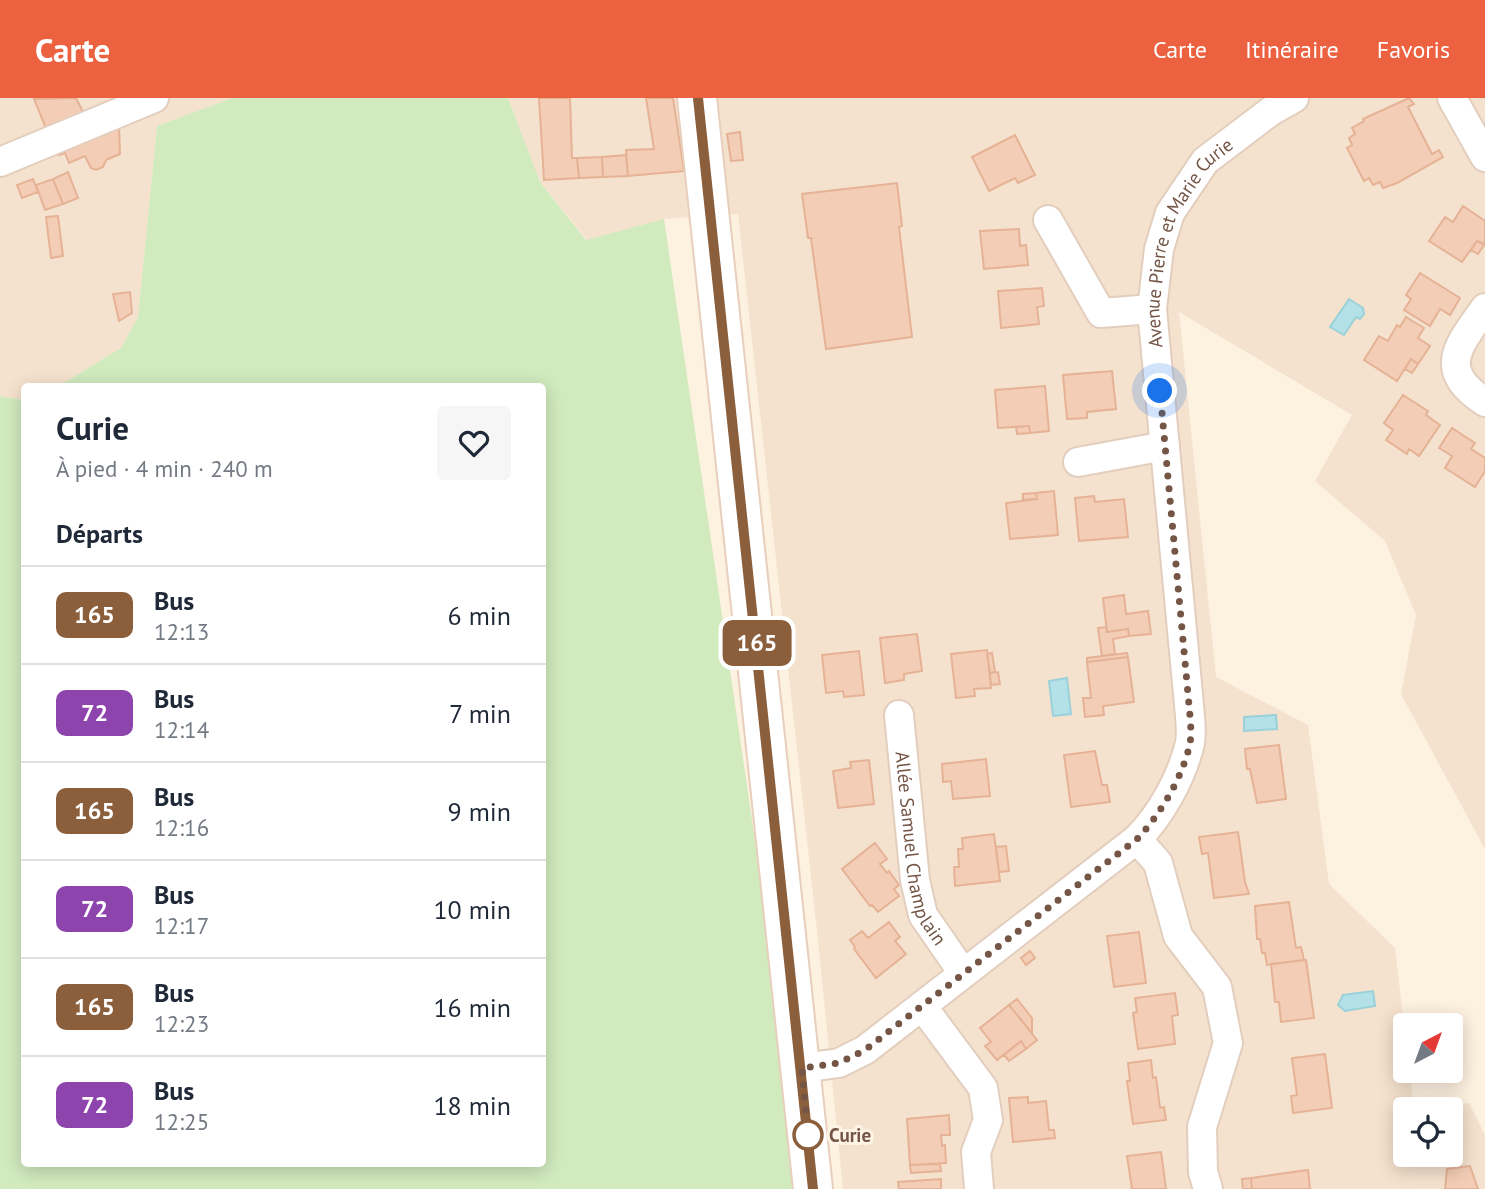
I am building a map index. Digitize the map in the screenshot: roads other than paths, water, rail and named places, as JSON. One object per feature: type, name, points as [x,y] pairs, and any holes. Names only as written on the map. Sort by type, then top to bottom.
[{"type":"street","points":[[0,162],[154,98]]},
{"type":"street","points":[[698,98],[813,1189]]},
{"type":"street","name":"Avenue Pierre et Marie Curie","points":[[802,1068],[839,1063],[865,1050],[1137,839],[1153,823],[1172,789],[1190,742],[1189,705],[1152,309],[1159,249],[1170,213],[1205,162],[1271,111],[1294,98]]},
{"type":"street","points":[[1452,98],[1485,157]]},
{"type":"street","points":[[1048,220],[1101,313],[1152,309]]},
{"type":"street","points":[[1485,307],[1457,348],[1456,372],[1469,392],[1485,401]]},
{"type":"street","points":[[1078,462],[1165,446]]},
{"type":"street","name":"Allée Samuel Champlain","points":[[899,715],[915,880],[923,915],[963,973]]},
{"type":"street","points":[[1137,839],[1158,863],[1178,936],[1217,988],[1227,1043],[1202,1127],[1203,1172],[1208,1189]]},
{"type":"street","points":[[922,1006],[982,1088],[988,1120],[976,1152],[979,1189]]},
{"type":"water","points":[[1349,299],[1363,308],[1364,314],[1360,319],[1356,317],[1344,335],[1330,327]]},
{"type":"water","points":[[1067,678],[1071,714],[1053,716],[1049,681]]},
{"type":"water","points":[[1276,715],[1277,729],[1244,731],[1244,717]]},
{"type":"water","points":[[1373,991],[1375,1006],[1345,1011],[1338,1005],[1343,995]]},
{"type":"place","name":"Curie","points":[[808,1135]]}]
